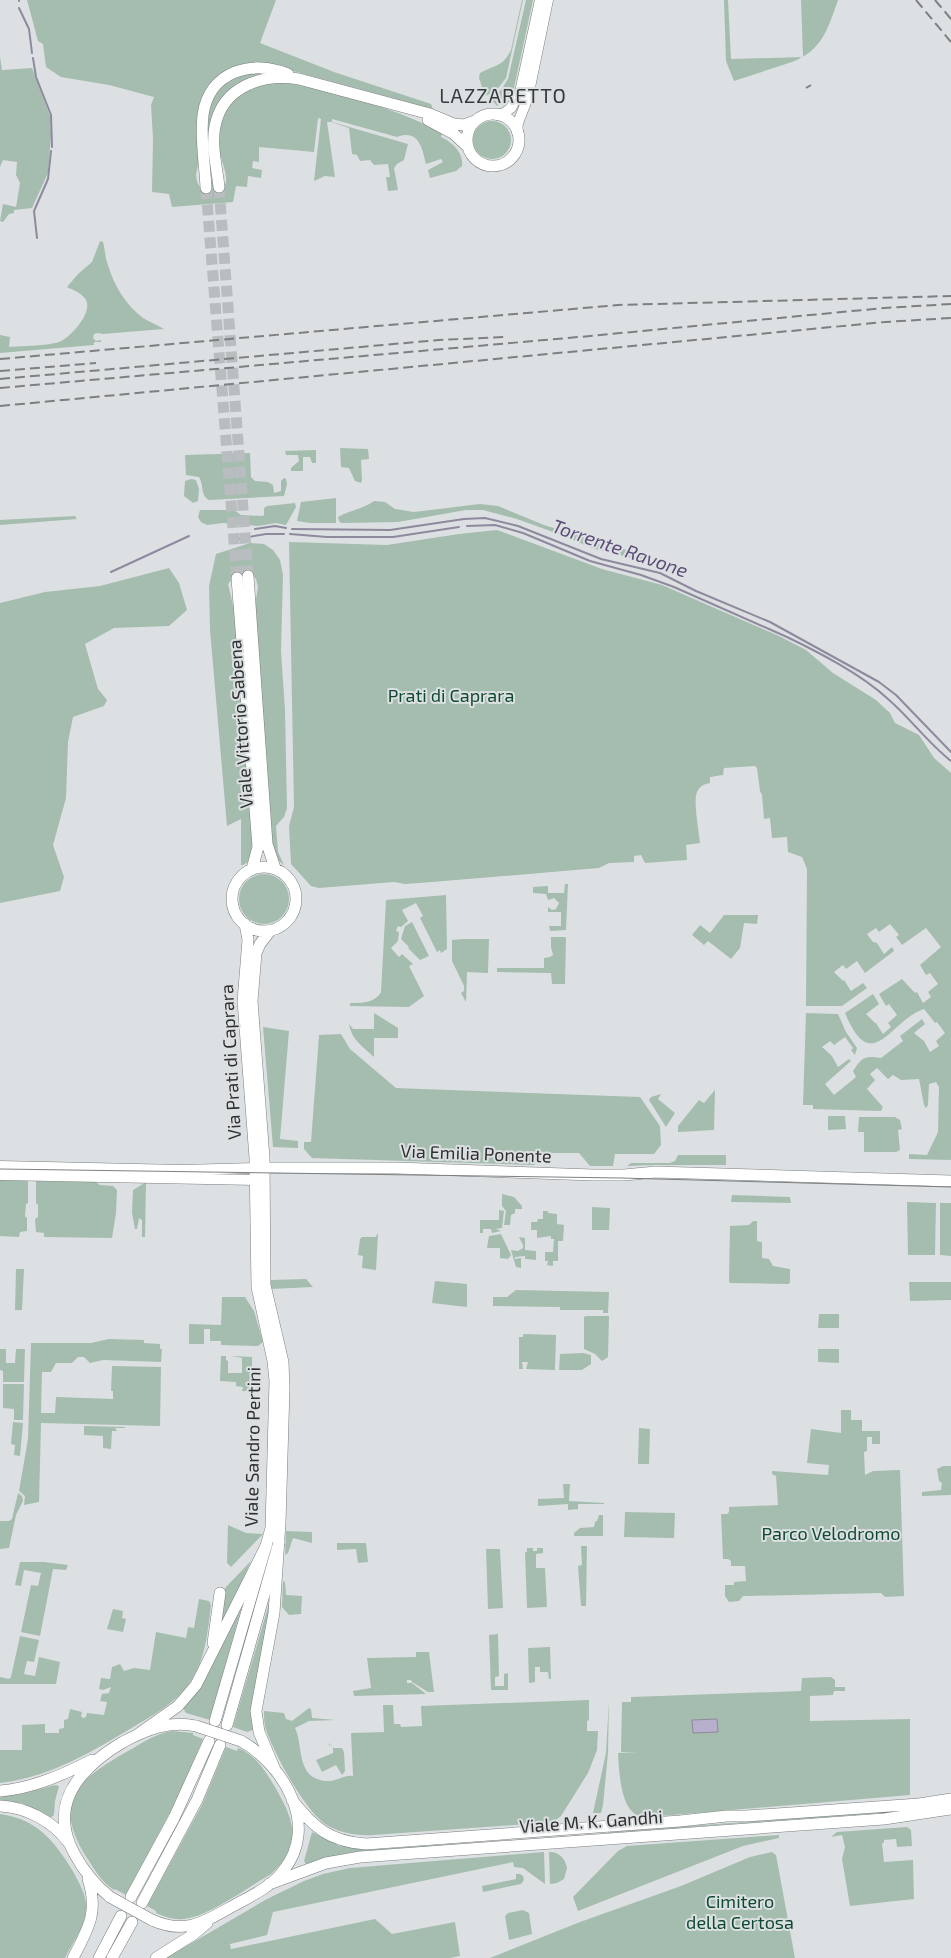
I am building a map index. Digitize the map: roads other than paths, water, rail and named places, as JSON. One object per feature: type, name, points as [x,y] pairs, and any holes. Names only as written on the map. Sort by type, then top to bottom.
[{"type":"main road","points":[[206,188],[203,116],[208,98],[215,87],[232,73],[245,68],[276,69],[299,79],[430,114],[459,125],[475,121],[484,116],[504,114],[510,109],[520,92],[540,0]]},
{"type":"main road","points":[[475,121],[467,134],[471,155],[479,163],[490,166],[500,165],[508,161],[515,154],[518,145],[517,132],[528,97],[548,0]]},
{"type":"main road","points":[[219,187],[215,130],[217,118],[224,105],[239,89],[255,81],[277,77],[299,79]]},
{"type":"main road","points":[[409,109],[452,132],[468,147]]},
{"type":"main road","points":[[497,115],[510,121],[517,132]]},
{"type":"main road","name":"Viale Vittorio Sabena","points":[[252,869],[258,846],[243,577],[267,844],[275,868]]},
{"type":"main road","points":[[262,867],[275,868],[291,882],[295,893],[295,903],[289,918],[282,924],[270,931],[260,931],[245,924],[235,914],[232,896],[238,881],[252,869],[262,867]]},
{"type":"main road","name":"Via Prati di Caprara","points":[[245,924],[248,940],[243,1002],[260,1174]]},
{"type":"main road","name":"Via Prati di Caprara","points":[[260,1174],[252,1001],[256,954],[260,944],[270,931]]},
{"type":"main road","name":"Via Emilia Ponente","points":[[0,1166],[182,1170],[260,1174]]},
{"type":"main road","name":"Via Emilia Ponente","points":[[0,1175],[260,1174],[396,1168],[598,1175],[659,1172],[951,1181]]},
{"type":"main road","name":"Viale Sandro Pertini","points":[[260,1174],[256,1287],[273,1361],[275,1381],[271,1525],[221,1723],[279,1542]]},
{"type":"main road","name":"Viale Sandro Pertini","points":[[260,1174],[265,1285],[283,1362],[284,1377],[279,1542],[273,1623],[256,1711],[259,1732],[275,1770]]},
{"type":"main road","points":[[0,1791],[32,1785],[56,1777],[104,1754],[137,1735],[174,1709],[186,1698],[199,1680],[266,1546]]},
{"type":"main road","points":[[211,1655],[220,1593]]},
{"type":"main road","points":[[0,1806],[19,1808],[39,1818],[58,1831],[86,1873],[95,1883],[110,1896],[164,1925],[183,1927],[201,1923],[214,1917],[269,1884],[286,1868],[293,1857],[298,1842],[299,1822],[292,1800],[275,1770],[258,1753],[240,1741],[196,1726],[172,1724],[137,1735]]},
{"type":"main road","points":[[131,1898],[214,1743],[197,1800],[142,1903]]},
{"type":"main road","points":[[71,1848],[64,1824],[68,1796],[80,1777],[104,1754]]},
{"type":"main road","points":[[919,1809],[951,1799]]},
{"type":"main road","name":"Viale M. K. Gandhi","points":[[292,1800],[305,1818],[324,1833],[351,1843],[366,1844],[680,1821],[696,1818],[919,1809]]},
{"type":"main road","points":[[919,1809],[951,1809]]},
{"type":"main road","name":"Viale M. K. Gandhi","points":[[269,1884],[326,1863],[360,1857],[865,1820],[919,1809]]},
{"type":"main road","points":[[73,1958],[91,1922],[93,1911],[93,1894],[86,1873]]},
{"type":"main road","points":[[99,1958],[121,1916]]},
{"type":"main road","points":[[156,1958],[194,1934],[214,1917]]},
{"type":"main road","points":[[112,1958],[132,1922]]},
{"type":"waterway","points":[[19,8],[29,29],[32,53]]},
{"type":"waterway","points":[[33,58],[36,77],[51,115],[52,147]]},
{"type":"waterway","points":[[37,238],[34,211],[48,179],[51,151]]},
{"type":"waterway","name":"Torrente Ravone","points":[[292,529],[390,530],[464,519],[485,518],[518,526],[601,559],[660,573],[696,591],[770,622],[879,682],[896,695],[951,752]]},
{"type":"waterway","points":[[467,526],[495,525],[523,533],[590,561],[641,575],[674,587],[787,637],[840,665],[877,690],[896,706],[951,761]]},
{"type":"waterway","name":"Torrente Ravone","points":[[255,529],[275,526],[286,528]]},
{"type":"waterway","points":[[290,534],[327,537],[393,537],[459,527]]},
{"type":"waterway","points":[[237,539],[266,534],[284,534]]},
{"type":"waterway","name":"Torrente Ravone","points":[[111,572],[189,536]]},
{"type":"tunnel","points":[[219,187],[248,576]]},
{"type":"tunnel","points":[[206,188],[237,578]]},
{"type":"tram line","points":[[0,1169],[621,1178],[951,1187]]},
{"type":"railway","points":[[916,0],[951,42]]},
{"type":"railway","points":[[935,0],[951,19]]},
{"type":"railway","points":[[806,88],[811,85]]},
{"type":"railway","points":[[0,359],[618,305],[951,296]]},
{"type":"railway","points":[[0,388],[884,308],[951,304]]},
{"type":"railway","points":[[0,406],[885,322],[951,318]]},
{"type":"railway","points":[[0,379],[439,340],[505,337]]},
{"type":"railway","points":[[0,371],[96,363]]},
{"type":"district","name":"LAZZARETTO","points":[[503,96]]},
{"type":"park label","name":"Prati di Caprara","points":[[451,696]]},
{"type":"park label","name":"Parco Velodromo","points":[[831,1534]]},
{"type":"park label","name":"Cimitero della Certosa","points":[[740,1912]]}]
